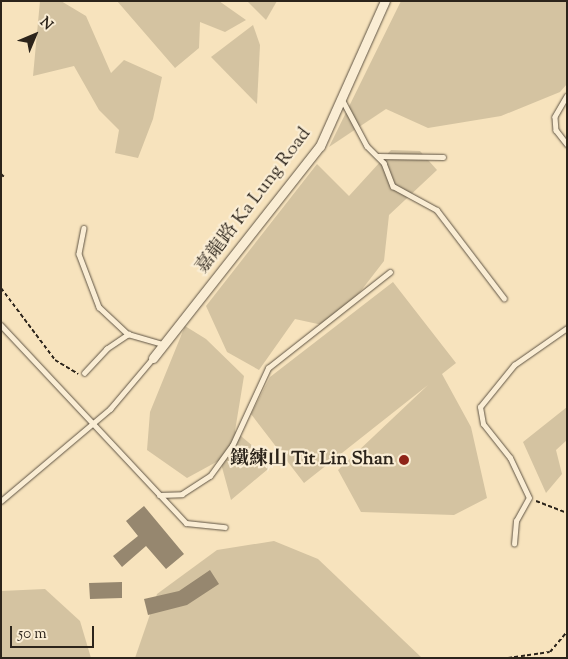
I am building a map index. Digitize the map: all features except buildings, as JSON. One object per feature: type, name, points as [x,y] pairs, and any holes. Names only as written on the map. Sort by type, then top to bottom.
[{"type":"street","name":"嘉龍路 Ka Lung Road","points":[[152,358],[320,146],[385,1]]},
{"type":"lane","points":[[567,96],[555,116],[556,130],[567,144]]},
{"type":"lane","points":[[342,99],[378,156],[393,186],[437,210],[504,298]]},
{"type":"lane","points":[[378,156],[443,157]]},
{"type":"lane","points":[[84,228],[79,254],[86,282],[99,308],[128,334],[164,344]]},
{"type":"lane","points":[[159,495],[182,494],[210,476],[232,446],[268,368],[390,272]]},
{"type":"lane","points":[[1,325],[91,426],[186,524],[225,527]]},
{"type":"lane","points":[[514,544],[516,521],[529,498],[510,458],[483,424],[480,407],[514,365],[567,328]]},
{"type":"lane","points":[[84,373],[106,349],[128,334]]},
{"type":"lane","name":"嘉龍路 Ka Lung Road","points":[[1,501],[91,426],[116,401],[152,358]]},
{"type":"path","points":[[1,174],[4,177]]},
{"type":"path","points":[[1,288],[55,360],[66,370],[84,373]]},
{"type":"path","points":[[529,498],[567,513]]},
{"type":"path","points":[[508,658],[550,652],[567,632]]},
{"type":"shaded area","points":[[40,1],[61,1],[86,16],[111,73],[124,60],[162,77],[153,119],[138,158],[115,153],[119,130],[99,110],[74,66],[33,76]]},
{"type":"shaded area","points":[[117,1],[219,1],[246,20],[225,32],[200,22],[199,48],[175,68]]},
{"type":"shaded area","points":[[247,1],[277,1],[266,20]]},
{"type":"shaded area","points":[[401,1],[567,1],[567,84],[560,92],[501,116],[428,128],[386,109],[329,147]]},
{"type":"shaded area","points":[[253,25],[260,45],[257,104],[211,57]]},
{"type":"shaded area","points":[[391,150],[420,151],[437,170],[389,215],[384,261],[360,292],[327,326],[295,319],[259,370],[227,352],[206,306],[317,164],[349,196]]},
{"type":"shaded area","points":[[393,282],[456,363],[442,374],[471,427],[487,498],[454,515],[361,512],[338,470],[428,385],[304,483],[251,414],[270,377]]},
{"type":"shaded area","points":[[185,326],[206,339],[244,376],[235,431],[274,464],[231,500],[220,460],[187,478],[147,450],[150,412]]},
{"type":"shaded area","points":[[567,407],[567,440],[556,450],[562,474],[546,493],[523,442]]},
{"type":"shaded area","points":[[274,541],[318,559],[422,658],[135,658],[157,594],[217,550]]},
{"type":"shaded area","points":[[45,589],[80,621],[91,658],[1,658],[1,591]]},
{"type":"place","name":"鐵練山 Tit Lin Shan","points":[[404,460]]}]
